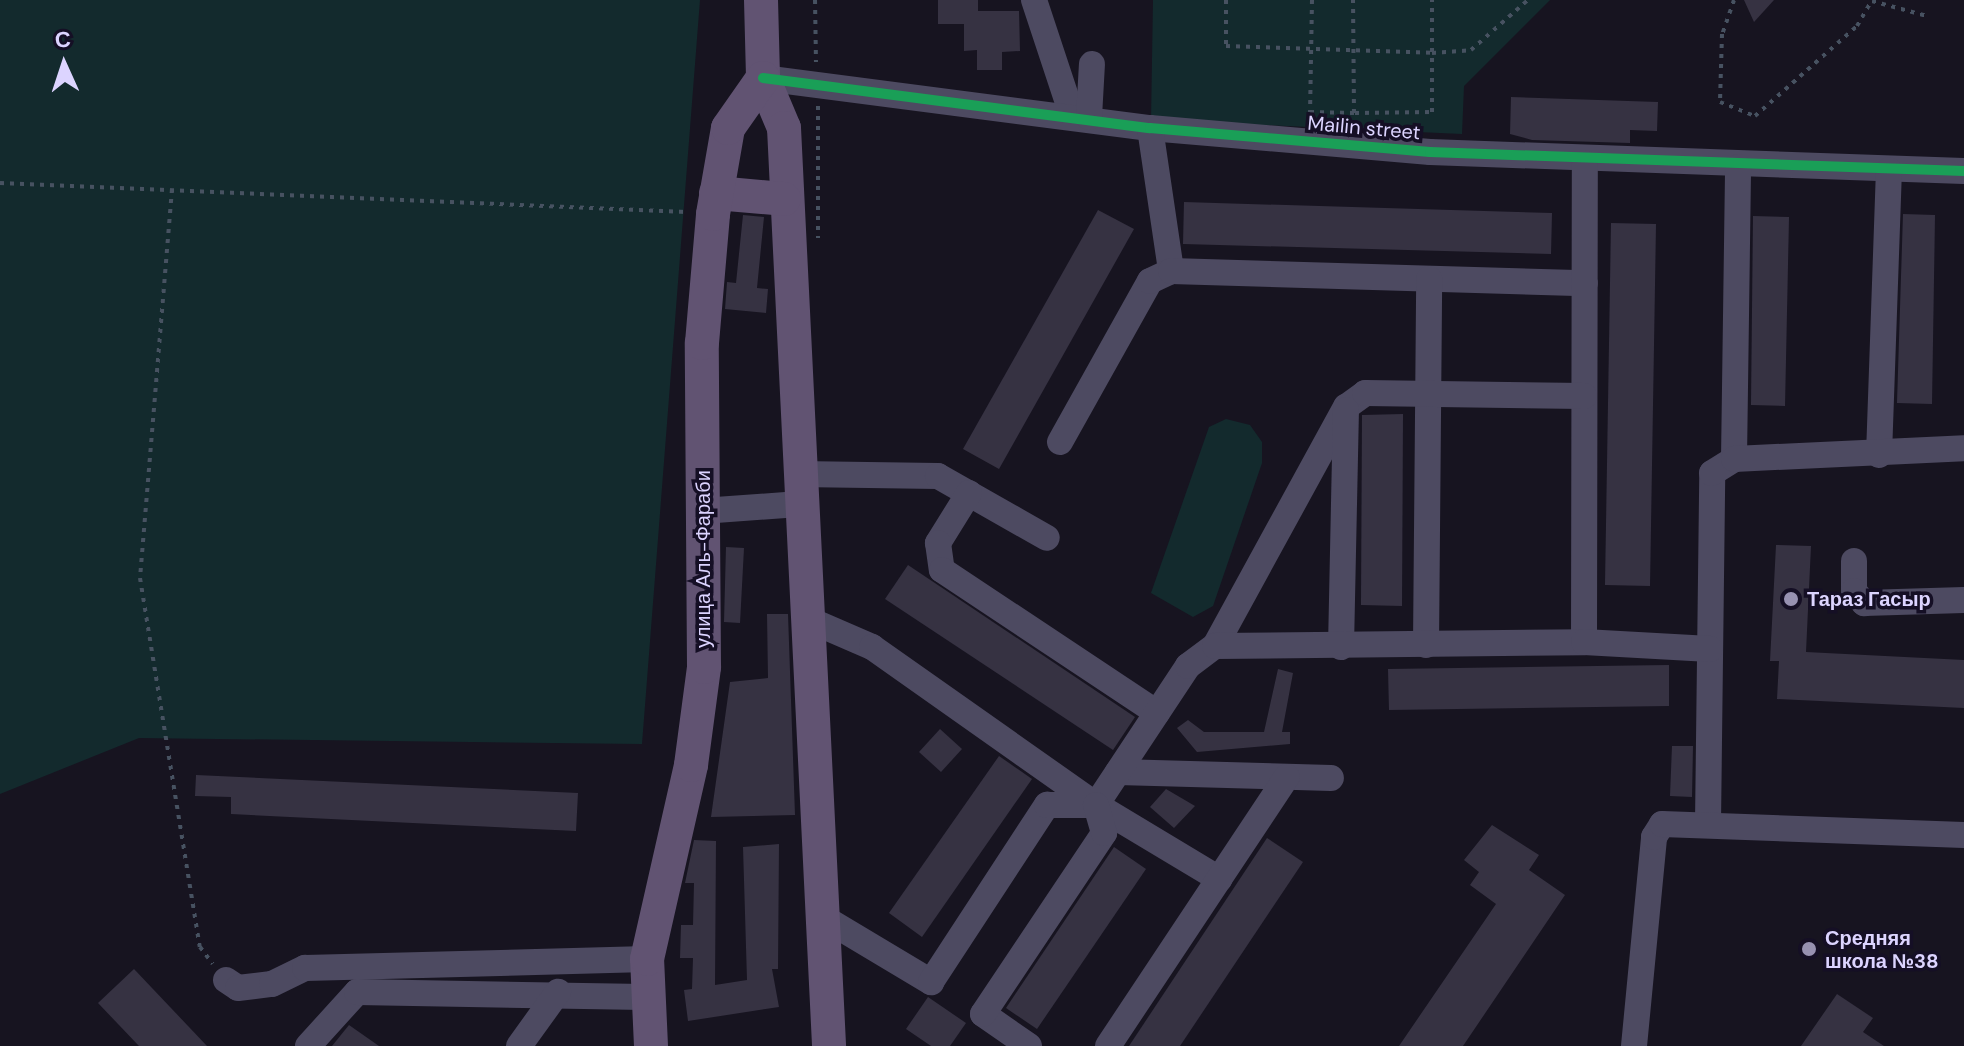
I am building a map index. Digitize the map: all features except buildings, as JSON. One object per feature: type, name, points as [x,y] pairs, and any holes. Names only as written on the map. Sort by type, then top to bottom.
[{"type":"main road","points":[[761,0],[763,78],[784,128],[784,199],[819,915],[829,1046]]},
{"type":"main road","name":"улица Аль-Фараби","points":[[651,1046],[644,997],[647,959],[691,765],[704,667],[702,343],[714,203],[728,128],[763,78]]},
{"type":"main road","points":[[714,203],[784,199]]},
{"type":"street","points":[[1034,0],[1080,116]]},
{"type":"street","points":[[1080,116],[1092,64]]},
{"type":"street","name":"Mailin street","points":[[763,78],[1080,116],[1150,128],[1585,163],[1964,171]]},
{"type":"street","points":[[1150,128],[1171,271]]},
{"type":"street","points":[[1584,642],[1585,163]]},
{"type":"street","points":[[1734,459],[1738,167]]},
{"type":"street","points":[[1879,455],[1889,170]]},
{"type":"street","points":[[1060,442],[1150,281],[1171,271],[1585,283]]},
{"type":"street","points":[[1426,645],[1429,279]]},
{"type":"street","points":[[1019,1042],[983,1014],[1104,833],[1096,805],[1188,666],[1215,646],[1346,407],[1365,393],[1584,396]]},
{"type":"street","points":[[1341,647],[1346,407]]},
{"type":"street","points":[[1708,823],[1712,473],[1734,459],[1879,455],[1964,448]]},
{"type":"street","points":[[702,511],[799,489],[938,476],[1047,538]]},
{"type":"street","points":[[969,493],[938,543],[942,570],[1157,713]]},
{"type":"street","points":[[1854,561],[1854,591],[1864,603],[1964,600]]},
{"type":"street","points":[[805,618],[872,647],[1096,805],[1219,879]]},
{"type":"street","points":[[1215,646],[1584,642],[1710,649]]},
{"type":"street","points":[[1118,772],[1331,778]]},
{"type":"street","points":[[1108,1046],[1287,777]]},
{"type":"street","points":[[819,915],[931,982],[1047,805],[1096,805]]},
{"type":"street","points":[[1634,1046],[1654,837],[1662,824],[1708,823],[1964,835]]},
{"type":"street","points":[[226,980],[238,988],[272,984],[305,968],[647,959]]},
{"type":"street","points":[[308,1046],[357,992],[558,992],[644,997]]},
{"type":"street","points":[[519,1046],[558,992]]},
{"type":"path","points":[[815,0],[818,245]]},
{"type":"path","points":[[1226,0],[1226,46],[1432,53],[1471,50],[1528,0]]},
{"type":"path","points":[[1312,0],[1310,112],[1354,113],[1432,112],[1432,0]]},
{"type":"path","points":[[1353,0],[1354,113]]},
{"type":"path","points":[[1734,0],[1722,34],[1720,102],[1755,116],[1857,26],[1872,1],[1927,16]]},
{"type":"path","points":[[0,183],[714,203]]},
{"type":"path","points":[[172,189],[140,578],[200,947],[226,980]]},
{"type":"green space","points":[[0,0],[700,0],[642,744],[139,738],[0,794]]},
{"type":"green space","points":[[1153,0],[1550,0],[1464,86],[1462,134],[1151,120]]},
{"type":"green space","points":[[1226,419],[1250,425],[1262,442],[1262,463],[1213,606],[1193,617],[1151,593],[1209,427]]},
{"type":"cycle path","points":[[763,78],[1150,128],[1430,152],[1964,171]]},
{"type":"place","name":"Тараз Гасыр","points":[[1791,599]]},
{"type":"place","name":"Средняя школа №38","points":[[1809,949]]}]
